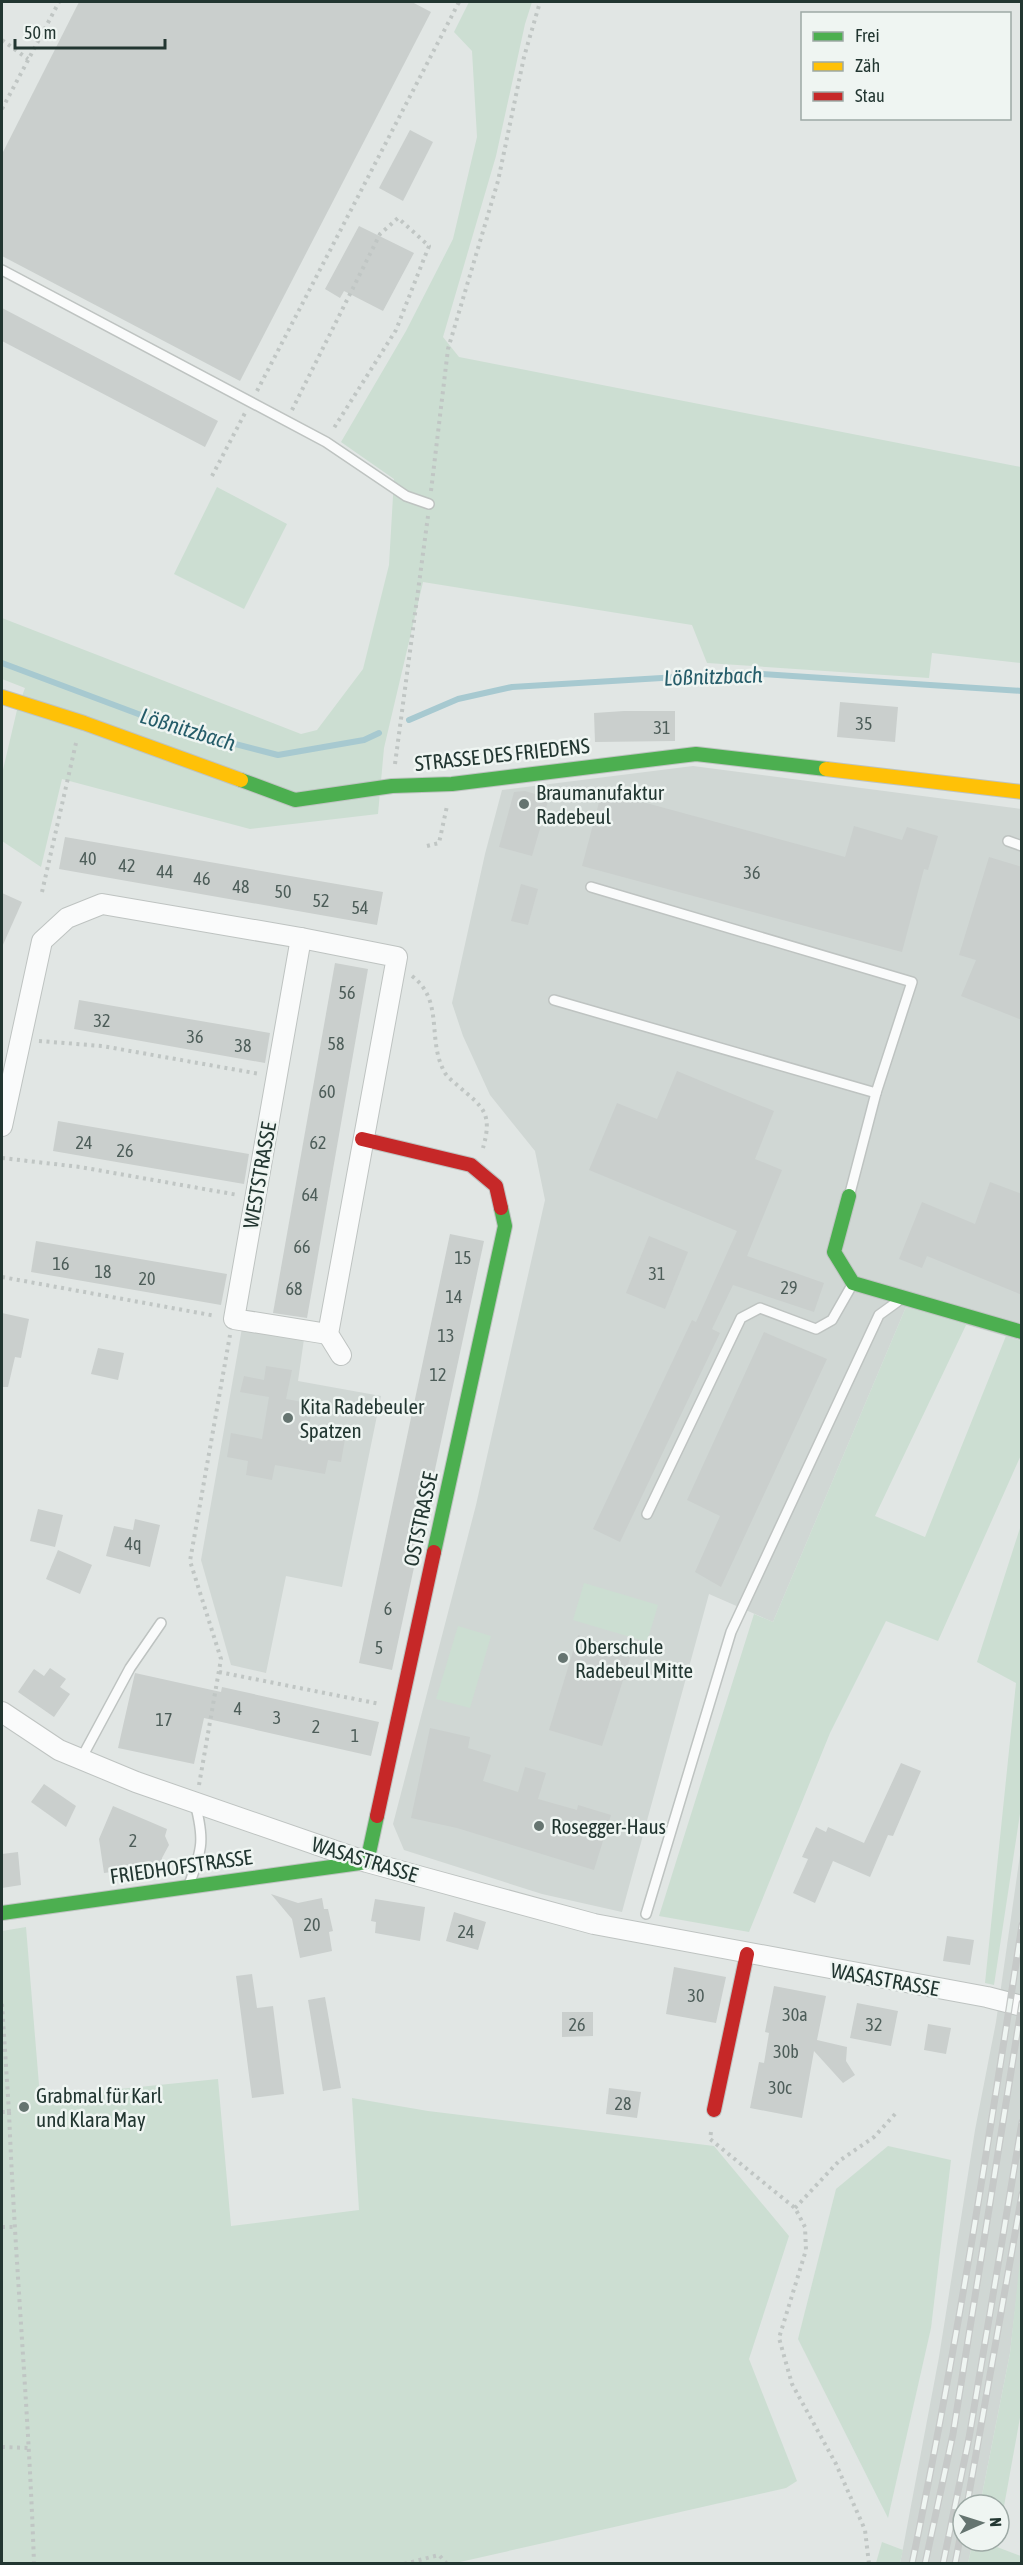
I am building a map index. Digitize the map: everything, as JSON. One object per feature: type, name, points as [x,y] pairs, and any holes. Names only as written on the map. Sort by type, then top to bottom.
[{"type":"street","name":"STRASSE DES FRIEDENS","points":[[2,697],[84,723],[295,800],[392,786],[452,783],[696,754],[1022,792]]},
{"type":"street","points":[[2,1126],[42,941],[67,918],[102,904],[397,957],[328,1334],[341,1355]]},
{"type":"street","name":"WESTSTRASSE","points":[[234,1319],[301,938]]},
{"type":"street","name":"OSTSTRASSE","points":[[362,1139],[471,1165],[495,1186],[505,1226],[367,1862]]},
{"type":"street","points":[[849,1196],[834,1252],[854,1283],[1022,1332]]},
{"type":"street","points":[[234,1319],[328,1334]]},
{"type":"street","name":"WASASTRASSE","points":[[2,1712],[58,1750],[136,1782],[367,1862],[594,1924],[987,1997],[1022,2006]]},
{"type":"street","name":"FRIEDHOFSTRASSE","points":[[2,1913],[367,1862]]},
{"type":"street","points":[[714,2110],[747,1954]]},
{"type":"lane","points":[[2,270],[326,442],[406,496],[429,504]]},
{"type":"lane","points":[[1008,841],[1022,846]]},
{"type":"lane","points":[[591,887],[912,982],[876,1094],[849,1196]]},
{"type":"lane","points":[[554,1000],[876,1094]]},
{"type":"lane","points":[[647,1514],[741,1318],[759,1308],[816,1329],[832,1320],[854,1283]]},
{"type":"lane","points":[[646,1914],[731,1632],[879,1315],[903,1297]]},
{"type":"lane","points":[[81,1759],[130,1668],[161,1623]]},
{"type":"lane","points":[[188,1886],[198,1862],[203,1833],[195,1803]]},
{"type":"path","points":[[2,109],[58,2]]},
{"type":"path","points":[[212,476],[459,2]]},
{"type":"path","points":[[392,786],[448,349],[498,181],[524,57],[540,2]]},
{"type":"path","points":[[2,40],[28,59]]},
{"type":"path","points":[[286,422],[380,234],[398,218],[429,246],[396,330],[326,442]]},
{"type":"path","points":[[42,892],[71,755],[84,723]]},
{"type":"path","points":[[427,846],[439,843],[452,783]]},
{"type":"path","points":[[395,969],[409,974],[424,985],[431,1002],[435,1045],[446,1075],[482,1106],[486,1118],[486,1137],[477,1170]]},
{"type":"path","points":[[20,1040],[102,1046],[276,1077]]},
{"type":"path","points":[[2,1158],[80,1167],[255,1198]]},
{"type":"path","points":[[2,1277],[234,1319],[190,1561],[221,1659],[195,1803]]},
{"type":"path","points":[[219,1672],[400,1709]]},
{"type":"path","points":[[2,2004],[14,2227],[30,2448],[34,2564]]},
{"type":"path","points":[[714,2110],[711,2139],[795,2208],[805,2227],[806,2250],[779,2338],[792,2384],[836,2464],[865,2530],[869,2564]]},
{"type":"path","points":[[2,2112],[9,2112]]},
{"type":"path","points":[[795,2208],[839,2161],[874,2137],[896,2114]]},
{"type":"path","points":[[2,2227],[14,2227]]},
{"type":"path","points":[[2,2447],[30,2448]]},
{"type":"path","points":[[404,2564],[439,2555],[447,2564]]},
{"type":"shaded area","points":[[693,766],[1021,809],[1021,1341],[906,1307],[773,1622],[709,1594],[622,1912],[542,1894],[404,1850],[393,1824],[476,1505],[545,1200],[535,1151],[490,1095],[463,1036],[452,1003],[485,854],[502,790]]},
{"type":"shaded area","points":[[242,1328],[304,1339],[298,1381],[381,1396],[342,1587],[286,1576],[266,1673],[231,1665],[201,1560]]},
{"type":"shaded area","points":[[1021,1848],[1022,2251],[1010,2353],[982,2493],[951,2493],[951,2553],[970,2553],[968,2563],[900,2564],[939,2357],[975,2130],[996,2022]]},
{"type":"green space","points":[[469,2],[532,2],[525,24],[496,156],[443,337],[459,357],[1021,467],[1021,663],[932,653],[929,678],[707,663],[692,625],[423,582],[384,748],[378,814],[250,829],[62,779],[41,867],[2,841],[2,774],[17,710],[25,688],[2,679],[2,618],[301,734],[317,730],[363,669],[389,565],[394,479],[341,442],[406,331],[453,239],[477,137],[472,51],[454,32]]},
{"type":"green space","points":[[217,487],[287,524],[244,609],[174,574]]},
{"type":"green space","points":[[906,1307],[967,1323],[875,1516],[925,1537],[1006,1336],[1021,1341],[1021,1455],[938,1641],[886,1621],[830,1733],[749,1932],[659,1916],[754,1614],[773,1622]]},
{"type":"green space","points":[[1021,1525],[1021,1807],[994,1985],[985,1983],[1016,1683],[977,1662]]},
{"type":"green space","points":[[584,1583],[658,1605],[647,1642],[573,1620]]},
{"type":"green space","points":[[458,1626],[491,1636],[470,1708],[436,1699]]},
{"type":"green space","points":[[26,1927],[40,2097],[218,2079],[231,2226],[359,2210],[352,2098],[428,2111],[714,2146],[789,2236],[749,2359],[797,2481],[786,2488],[460,2562],[2,2563],[2,1931]]},
{"type":"green space","points":[[888,2146],[951,2160],[931,2328],[888,2518],[798,2339],[836,2189]]},
{"type":"green space","points":[[1021,2251],[1021,2412],[1006,2493],[982,2493],[1010,2353]]},
{"type":"green space","points":[[882,2542],[903,2550],[900,2563],[876,2563]]},
{"type":"green space","points":[[1011,2552],[1021,2556],[1021,2563],[968,2563],[970,2553]]},
{"type":"building","points":[[79,2],[412,2],[431,12],[240,381],[2,256],[2,154]]},
{"type":"building","points":[[410,130],[433,142],[403,201],[379,188]]},
{"type":"building","points":[[359,226],[414,253],[383,311],[344,291],[340,298],[325,289]]},
{"type":"building","points":[[2,308],[218,421],[205,447],[2,341]]},
{"type":"building","points":[[840,702],[898,707],[895,742],[837,737]]},
{"type":"building","points":[[675,711],[675,741],[595,742],[594,713]]},
{"type":"building","points":[[525,791],[549,798],[532,856],[499,847],[514,792]]},
{"type":"building","points":[[602,791],[845,857],[854,826],[902,840],[907,827],[938,836],[928,870],[924,869],[902,952],[582,866]]},
{"type":"building","points":[[65,837],[383,892],[377,925],[59,869]]},
{"type":"building","points":[[989,857],[1022,867],[1022,1020],[961,996],[976,960],[959,955]]},
{"type":"building","points":[[521,884],[538,889],[528,925],[511,921]]},
{"type":"building","points":[[2,893],[22,902],[2,947]]},
{"type":"building","points":[[335,963],[368,969],[307,1318],[273,1313]]},
{"type":"building","points":[[79,1000],[270,1033],[265,1063],[74,1029]]},
{"type":"building","points":[[677,1071],[774,1111],[755,1159],[782,1170],[747,1256],[824,1283],[814,1312],[733,1285],[712,1329],[720,1333],[620,1542],[593,1529],[692,1320],[696,1322],[737,1231],[589,1170],[617,1103],[657,1119]]},
{"type":"building","points":[[58,1121],[249,1154],[244,1184],[53,1151]]},
{"type":"building","points":[[990,1182],[1022,1194],[1022,1295],[927,1256],[922,1268],[899,1259],[922,1202],[975,1224]]},
{"type":"building","points":[[450,1234],[484,1241],[392,1670],[359,1663]]},
{"type":"building","points":[[649,1236],[688,1252],[665,1309],[626,1293]]},
{"type":"building","points":[[36,1241],[227,1274],[221,1305],[31,1272]]},
{"type":"building","points":[[2,1313],[29,1319],[21,1358],[15,1357],[8,1387],[2,1387]]},
{"type":"building","points":[[764,1332],[827,1359],[721,1587],[695,1572],[720,1516],[687,1500]]},
{"type":"building","points":[[98,1348],[124,1353],[118,1380],[91,1374]]},
{"type":"building","name":"Kita Radebeuler Spatzen","points":[[266,1366],[292,1370],[286,1399],[313,1404],[308,1432],[345,1439],[341,1462],[328,1460],[325,1474],[275,1465],[272,1480],[246,1475],[248,1461],[227,1457],[231,1433],[262,1439],[269,1397],[240,1392],[244,1376],[264,1380]]},
{"type":"building","points":[[38,1509],[63,1515],[55,1547],[30,1541]]},
{"type":"building","points":[[135,1519],[160,1525],[150,1567],[106,1556],[114,1526],[133,1530]]},
{"type":"building","points":[[58,1550],[92,1565],[80,1594],[46,1579]]},
{"type":"building","points":[[578,1635],[632,1652],[602,1746],[549,1730]]},
{"type":"building","points":[[50,1668],[66,1679],[60,1687],[70,1694],[54,1717],[18,1692],[34,1669],[44,1676]]},
{"type":"building","points":[[135,1673],[221,1692],[222,1687],[379,1722],[371,1756],[204,1718],[194,1764],[118,1748]]},
{"type":"building","points":[[430,1728],[470,1737],[468,1748],[491,1755],[483,1781],[518,1792],[525,1767],[546,1773],[538,1799],[577,1810],[578,1805],[611,1815],[594,1870],[457,1828],[411,1818]]},
{"type":"building","points":[[901,1763],[921,1771],[893,1836],[888,1835],[870,1877],[833,1861],[815,1903],[793,1893],[808,1859],[802,1857],[816,1827],[826,1832],[828,1827],[864,1843]]},
{"type":"building","points":[[44,1784],[76,1806],[66,1827],[31,1802]]},
{"type":"building","points":[[113,1806],[167,1829],[165,1836],[169,1845],[162,1858],[162,1865],[104,1873],[99,1839]]},
{"type":"building","points":[[18,1852],[21,1885],[2,1888],[2,1854]]},
{"type":"building","points":[[271,1894],[298,1903],[322,1898],[324,1909],[328,1909],[333,1931],[329,1932],[332,1951],[300,1958],[292,1919]]},
{"type":"building","points":[[375,1899],[425,1907],[420,1941],[375,1933],[376,1922],[371,1921]]},
{"type":"building","points":[[454,1912],[486,1922],[478,1950],[446,1941]]},
{"type":"building","points":[[947,1936],[974,1940],[970,1965],[943,1961]]},
{"type":"building","points":[[674,1967],[726,1977],[716,2023],[666,2014]]},
{"type":"building","points":[[252,1974],[257,2008],[273,2006],[284,2094],[252,2098],[236,1976]]},
{"type":"building","points":[[774,1986],[826,1996],[817,2040],[847,2047],[846,2061],[855,2075],[843,2083],[814,2051],[802,2118],[750,2108],[759,2062],[764,2063],[769,2033],[765,2032]]},
{"type":"building","points":[[325,1997],[341,2088],[323,2091],[308,2000]]},
{"type":"building","points":[[857,2003],[898,2011],[891,2046],[850,2038]]},
{"type":"building","points":[[562,2012],[593,2012],[593,2036],[562,2037]]},
{"type":"building","points":[[928,2024],[951,2028],[946,2054],[924,2050]]},
{"type":"building","points":[[609,2088],[641,2092],[637,2118],[606,2114]]},
{"type":"waterway","name":"Lößnitzbach","points":[[2,663],[181,730],[278,755],[364,740],[379,733]]},
{"type":"waterway","name":"Lößnitzbach","points":[[409,720],[458,699],[512,687],[745,673],[1022,691]]},
{"type":"railway","points":[[912,2564],[957,2325],[1022,1925]]},
{"type":"railway","points":[[925,2564],[953,2434],[1022,2003]]},
{"type":"railway","points":[[943,2564],[969,2438],[1022,2122]]},
{"type":"railway","points":[[969,2493],[1022,2194]]},
{"type":"railway","points":[[955,2564],[957,2553]]},
{"type":"traffic: fast","points":[[241,780],[295,800],[392,786],[452,784],[696,754],[826,769]]},
{"type":"traffic: fast","points":[[849,1196],[834,1252],[853,1283],[1022,1332]]},
{"type":"traffic: fast","points":[[434,1552],[505,1226],[501,1208]]},
{"type":"traffic: fast","points":[[2,1913],[367,1862],[377,1816]]},
{"type":"traffic: slow","points":[[2,697],[84,723],[241,780]]},
{"type":"traffic: slow","points":[[826,769],[1022,792]]},
{"type":"traffic: jam","points":[[362,1139],[471,1165],[496,1186],[501,1208]]},
{"type":"traffic: jam","points":[[377,1816],[434,1552]]},
{"type":"traffic: jam","points":[[714,2110],[747,1954]]},
{"type":"place","name":"Braumanufaktur Radebeul","points":[[524,804]]},
{"type":"place","name":"Kita Radebeuler Spatzen","points":[[288,1418]]},
{"type":"place","name":"Oberschule Radebeul Mitte","points":[[563,1658]]},
{"type":"place","name":"Rosegger-Haus","points":[[539,1826]]},
{"type":"place","name":"Grabmal für Karl und Klara May","points":[[24,2107]]}]
